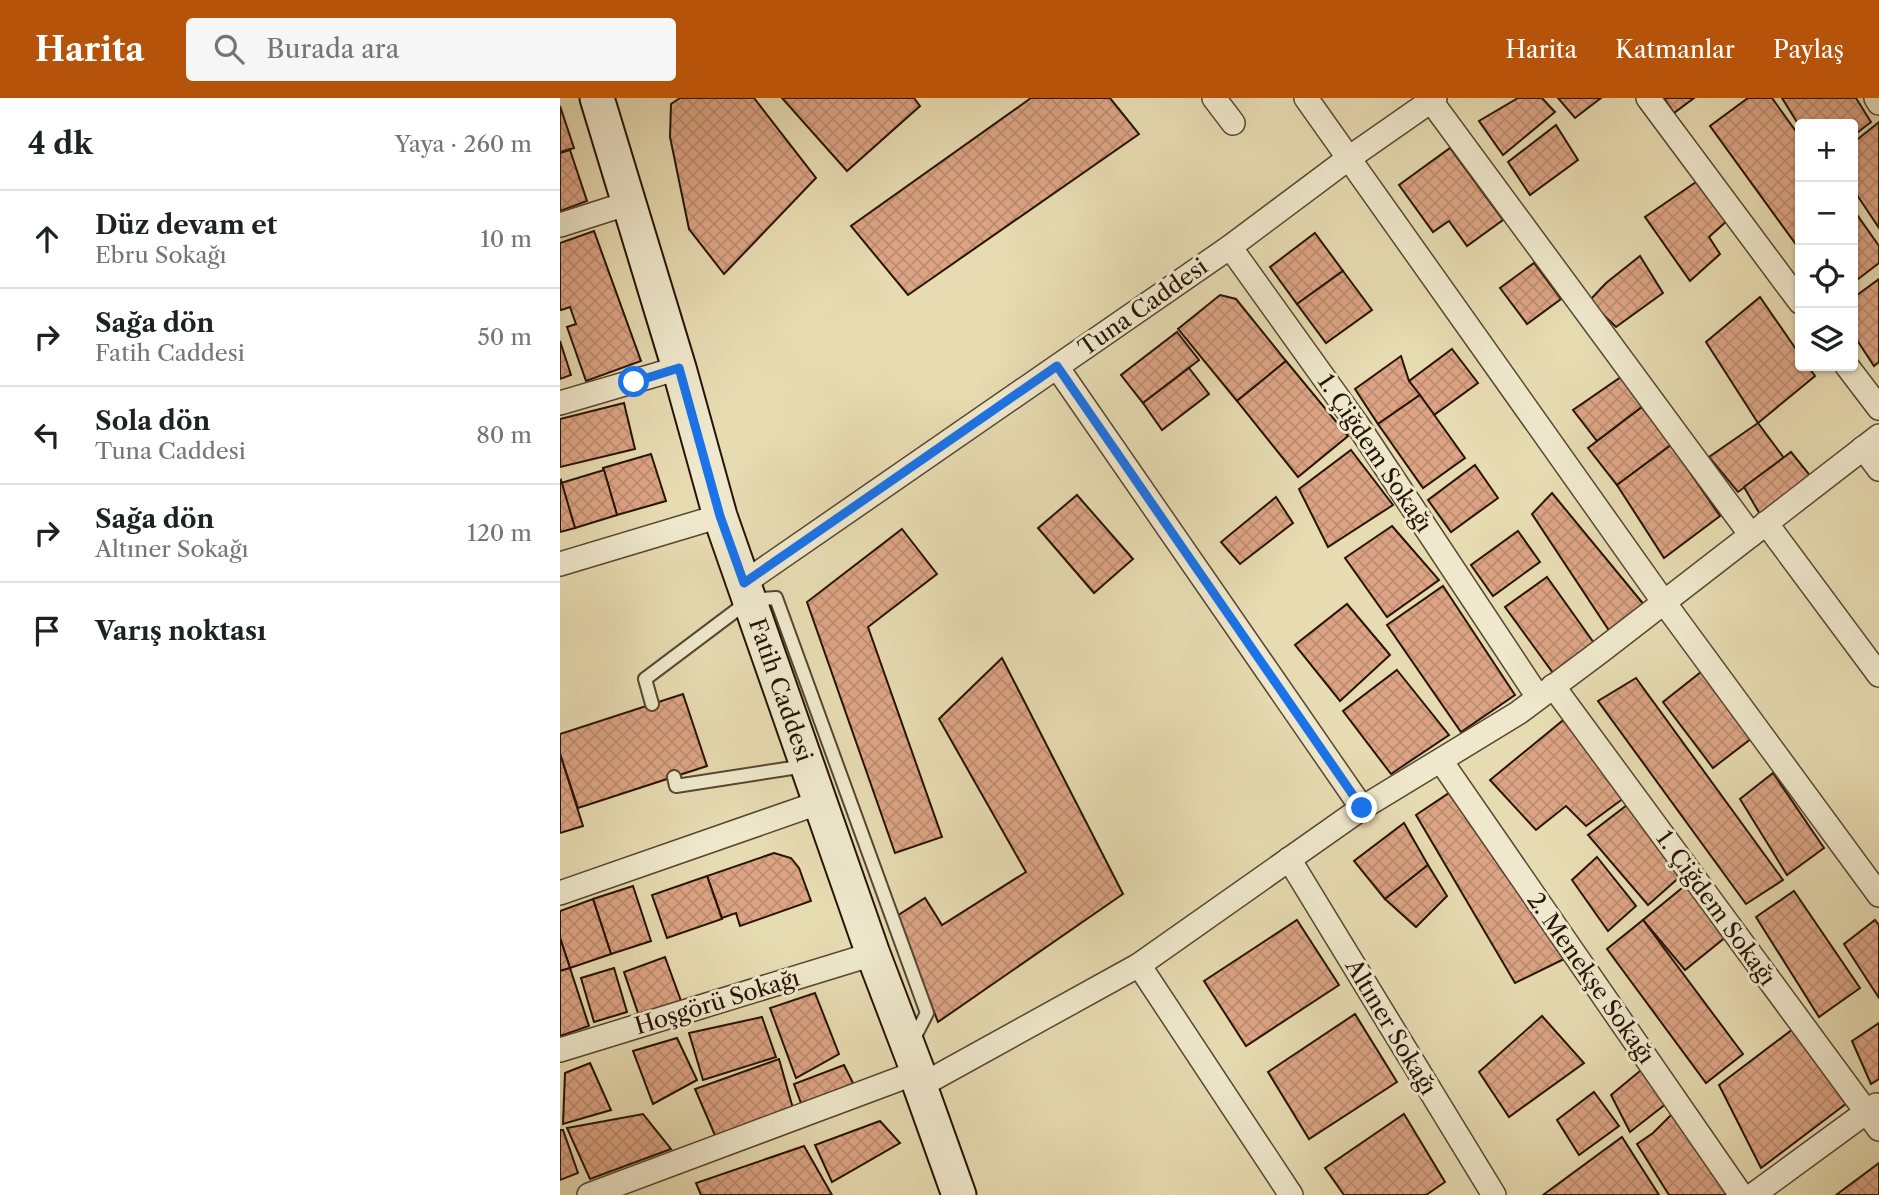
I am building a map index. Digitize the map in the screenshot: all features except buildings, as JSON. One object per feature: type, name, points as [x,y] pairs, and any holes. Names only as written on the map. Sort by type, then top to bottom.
[{"type":"main road","name":"Fatih Caddesi","points":[[597,98],[679,368],[720,516],[821,802],[860,871],[873,954],[959,1195]]},
{"type":"street","points":[[1214,98],[1233,123]]},
{"type":"street","points":[[1306,98],[1663,601],[1879,895]]},
{"type":"street","points":[[1648,98],[1795,295]]},
{"type":"street","points":[[1876,98],[1879,103]]},
{"type":"street","points":[[1433,99],[1758,529],[1879,675]]},
{"type":"street","name":"Tuna Caddesi","points":[[747,591],[1057,366],[1230,247],[1433,99]]},
{"type":"street","points":[[560,225],[629,202]]},
{"type":"street","name":"1. Çiğdem Sokağı","points":[[1230,247],[1546,691],[1875,1115]]},
{"type":"street","points":[[1057,366],[1362,808]]},
{"type":"street","points":[[560,403],[679,368]]},
{"type":"street","points":[[1851,371],[1879,408]]},
{"type":"street","points":[[589,1195],[916,1069],[1139,965],[1362,808],[1518,713],[1871,442],[1879,469]]},
{"type":"street","points":[[560,564],[720,516]]},
{"type":"street","name":"2. Menekşe Sokağı","points":[[1441,761],[1741,1195]]},
{"type":"street","points":[[560,893],[821,802]]},
{"type":"street","name":"Altıner Sokağı","points":[[1289,859],[1493,1195]]},
{"type":"street","name":"Hoşgörü Sokağı","points":[[560,1051],[873,954]]},
{"type":"street","points":[[1139,965],[1291,1195]]},
{"type":"street","points":[[1754,1195],[1875,1115]]},
{"type":"lane","points":[[652,704],[645,679],[747,591],[776,598],[860,871],[927,1013],[916,1069]]},
{"type":"lane","points":[[674,777],[676,786],[808,765]]},
{"type":"route","points":[[634,382],[679,368],[720,516],[744,583],[1057,366],[1362,808]]}]
